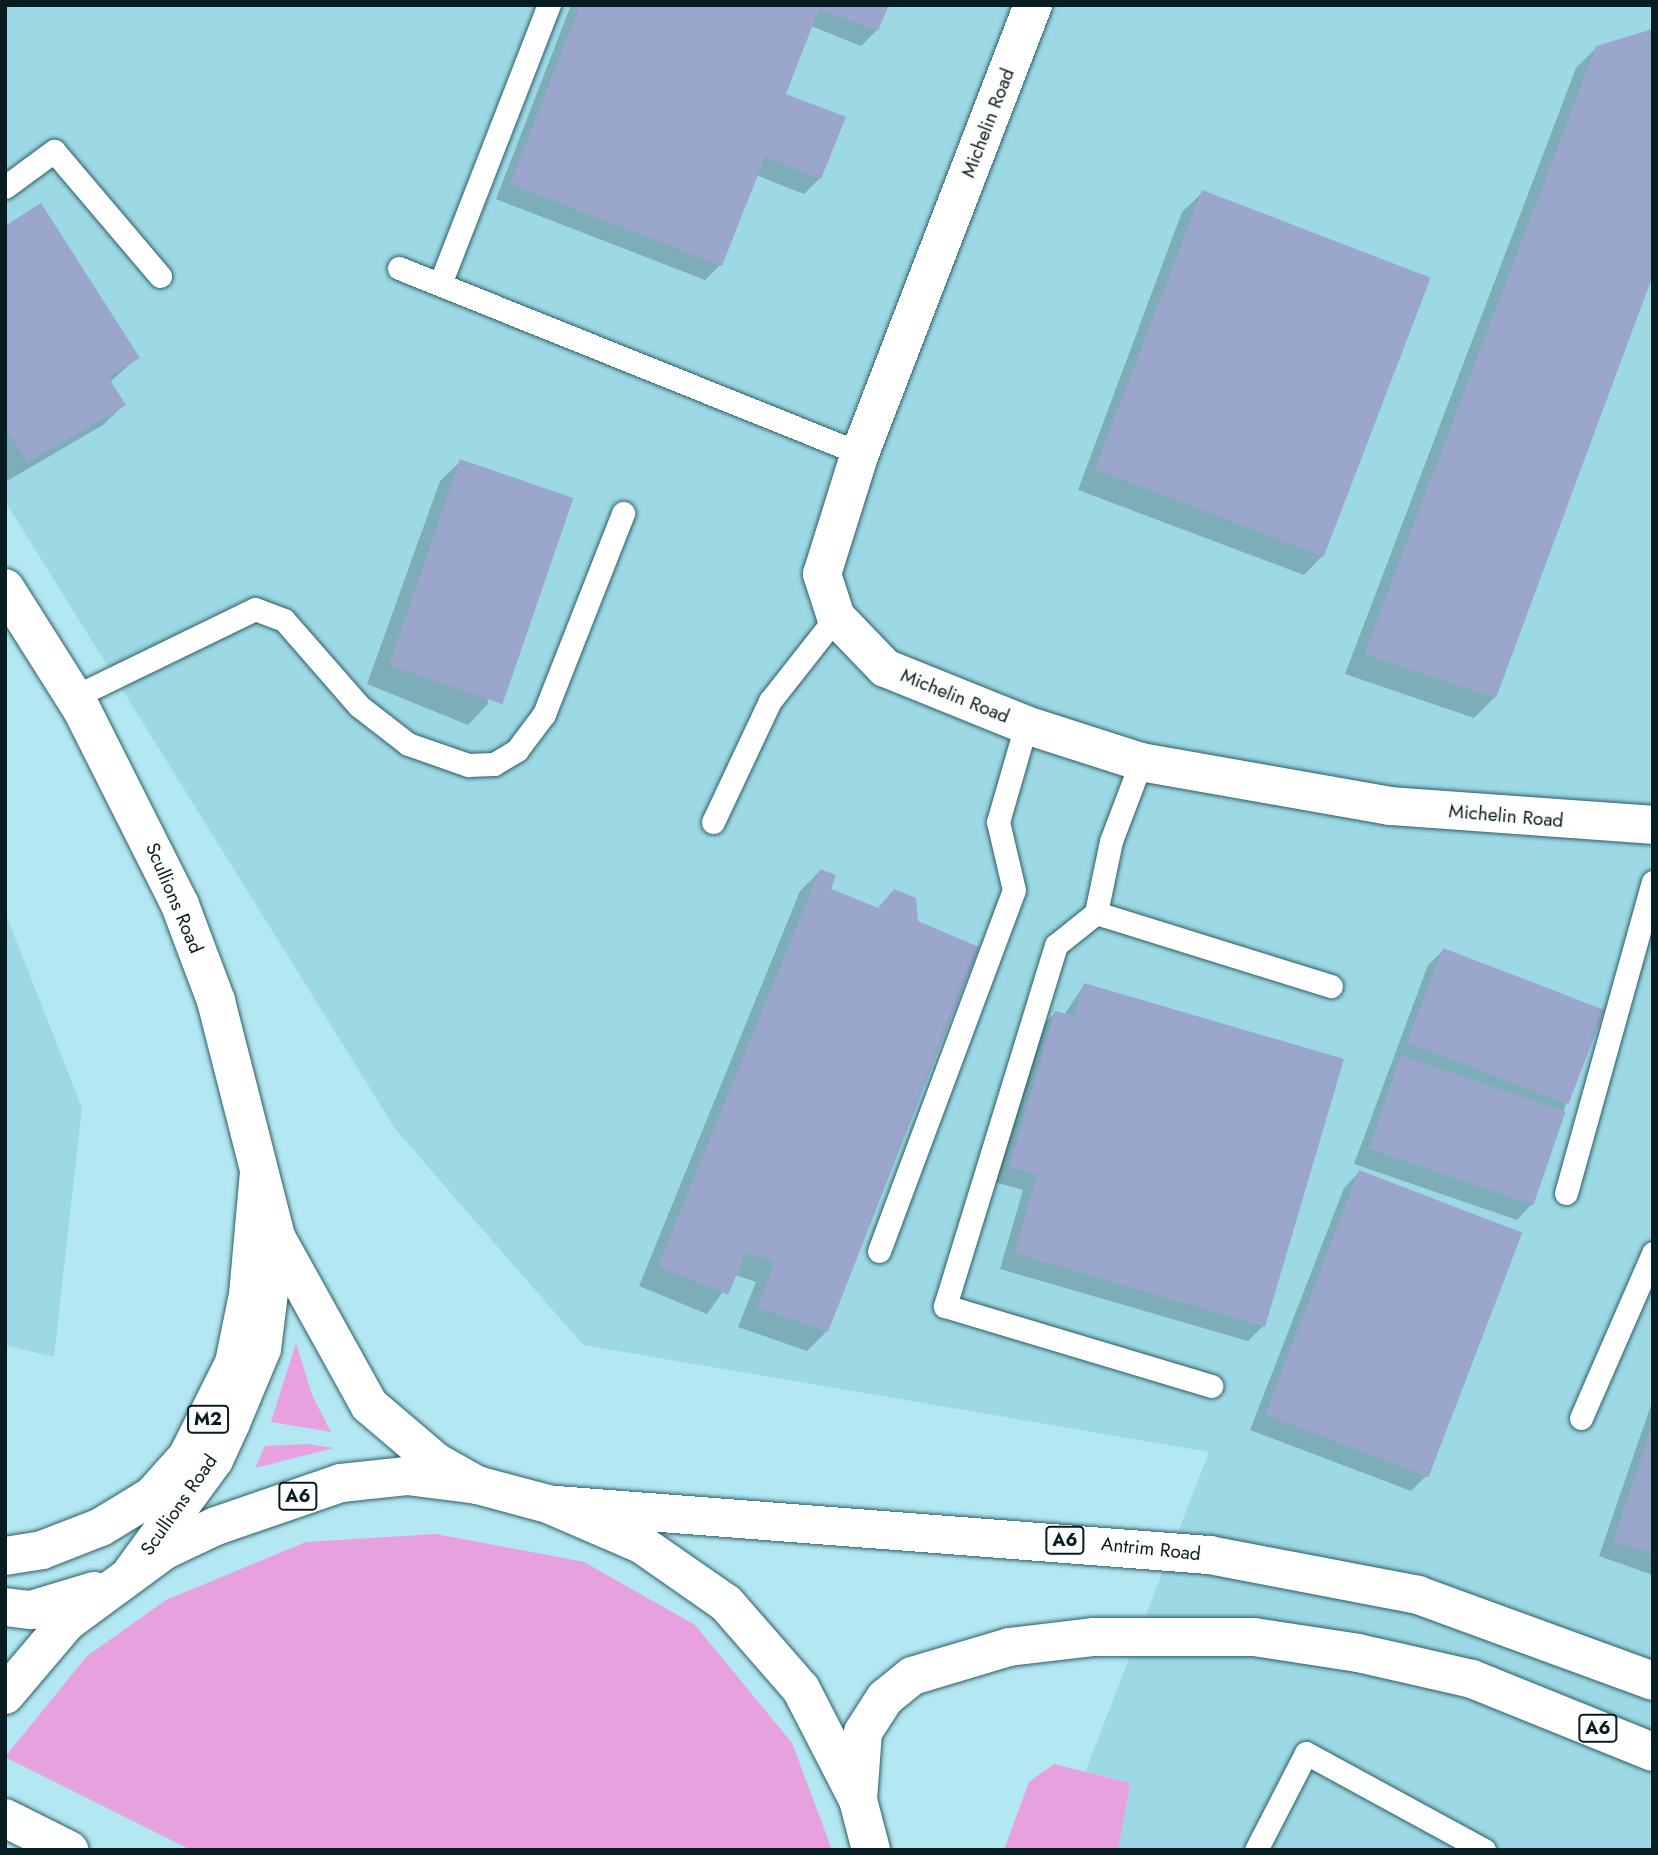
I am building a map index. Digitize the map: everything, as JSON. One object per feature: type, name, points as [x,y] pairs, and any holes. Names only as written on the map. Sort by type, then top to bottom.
[{"type":"main road","name":"Michelin Road","points":[[1033,5],[860,453],[822,574],[836,617],[885,667],[1026,725],[1141,762],[1390,806],[1653,825]]},
{"type":"main road","name":"Scullions Road","points":[[5,588],[74,697],[180,905],[216,1001],[276,1237],[369,1405],[436,1462],[477,1485]]},
{"type":"main road","name":"M2","points":[[5,1556],[42,1550],[101,1527],[152,1496],[187,1457],[234,1363],[248,1295],[259,1171]]},
{"type":"main road","name":"Scullions Road","points":[[127,1576],[214,1460],[236,1411],[262,1349],[276,1237]]},
{"type":"main road","name":"A6","points":[[5,1695],[67,1622],[127,1576],[216,1526],[341,1483],[407,1476],[477,1485],[548,1504],[641,1544],[726,1603],[801,1689],[868,1830]]},
{"type":"main road","name":"Antrim Road","points":[[548,1504],[1209,1555],[1418,1595],[1653,1681]]},
{"type":"main road","points":[[5,1607],[66,1604],[127,1576]]},
{"type":"main road","name":"A6","points":[[868,1830],[863,1732],[885,1698],[912,1676],[1009,1647],[1108,1636],[1254,1637],[1358,1653],[1472,1679],[1653,1752]]},
{"type":"main road","points":[[5,1818],[69,1850]]},
{"type":"lane","points":[[440,284],[549,5]]},
{"type":"lane","points":[[5,187],[54,151],[160,276]]},
{"type":"lane","points":[[399,268],[860,453]]},
{"type":"lane","points":[[74,697],[255,609],[284,620],[359,706],[408,744],[468,765],[494,764],[517,750],[544,714],[623,513]]},
{"type":"lane","points":[[713,822],[770,701],[836,617]]},
{"type":"lane","points":[[880,1251],[1014,890],[998,822],[1026,725]]},
{"type":"lane","points":[[1141,762],[1111,841],[1096,913],[1056,945],[944,1306],[1211,1386]]},
{"type":"lane","points":[[1566,1193],[1653,883]]},
{"type":"lane","points":[[1096,913],[1331,986]]},
{"type":"lane","points":[[1581,1419],[1653,1254]]},
{"type":"lane","points":[[1256,1850],[1306,1753],[1485,1850]]},
{"type":"shaded area","points":[[5,5],[1653,5],[1653,1850],[1055,1850],[1209,1452],[583,1345],[396,1130],[5,501]]},
{"type":"shaded area","points":[[5,912],[82,1108],[54,1357],[5,1345]]},
{"type":"shaded area","points":[[296,1343],[312,1395],[331,1432],[271,1422]]},
{"type":"shaded area","points":[[307,1444],[334,1448],[255,1468],[265,1446]]},
{"type":"shaded area","points":[[436,1534],[584,1562],[695,1625],[792,1743],[832,1850],[191,1850],[5,1757],[87,1656],[166,1600],[306,1542]]},
{"type":"shaded area","points":[[1054,1764],[1130,1783],[1118,1850],[1004,1850],[1029,1782]]},
{"type":"building","points":[[580,5],[889,5],[878,31],[819,9],[786,94],[846,117],[821,179],[765,157],[722,266],[510,184]]},
{"type":"building","points":[[1653,29],[1653,275],[1496,698],[1364,654],[1596,46]]},
{"type":"building","points":[[1202,190],[1431,278],[1324,557],[1095,469]]},
{"type":"building","points":[[41,203],[140,358],[108,377],[126,405],[28,462],[5,428],[5,226]]},
{"type":"building","points":[[460,459],[573,498],[502,704],[389,665]]},
{"type":"building","points":[[820,869],[836,875],[831,889],[878,908],[894,889],[916,898],[918,921],[979,947],[828,1332],[757,1307],[775,1262],[746,1252],[728,1295],[658,1266]]},
{"type":"building","points":[[1443,948],[1605,1010],[1568,1104],[1407,1042]]},
{"type":"building","points":[[1084,983],[1344,1059],[1265,1327],[1014,1253],[1037,1175],[1009,1167],[1055,1011],[1074,1016]]},
{"type":"building","points":[[1401,1055],[1566,1112],[1533,1205],[1369,1149]]},
{"type":"building","points":[[1359,1170],[1522,1233],[1428,1477],[1265,1415]]},
{"type":"building","points":[[1653,1427],[1653,1554],[1613,1541]]}]
